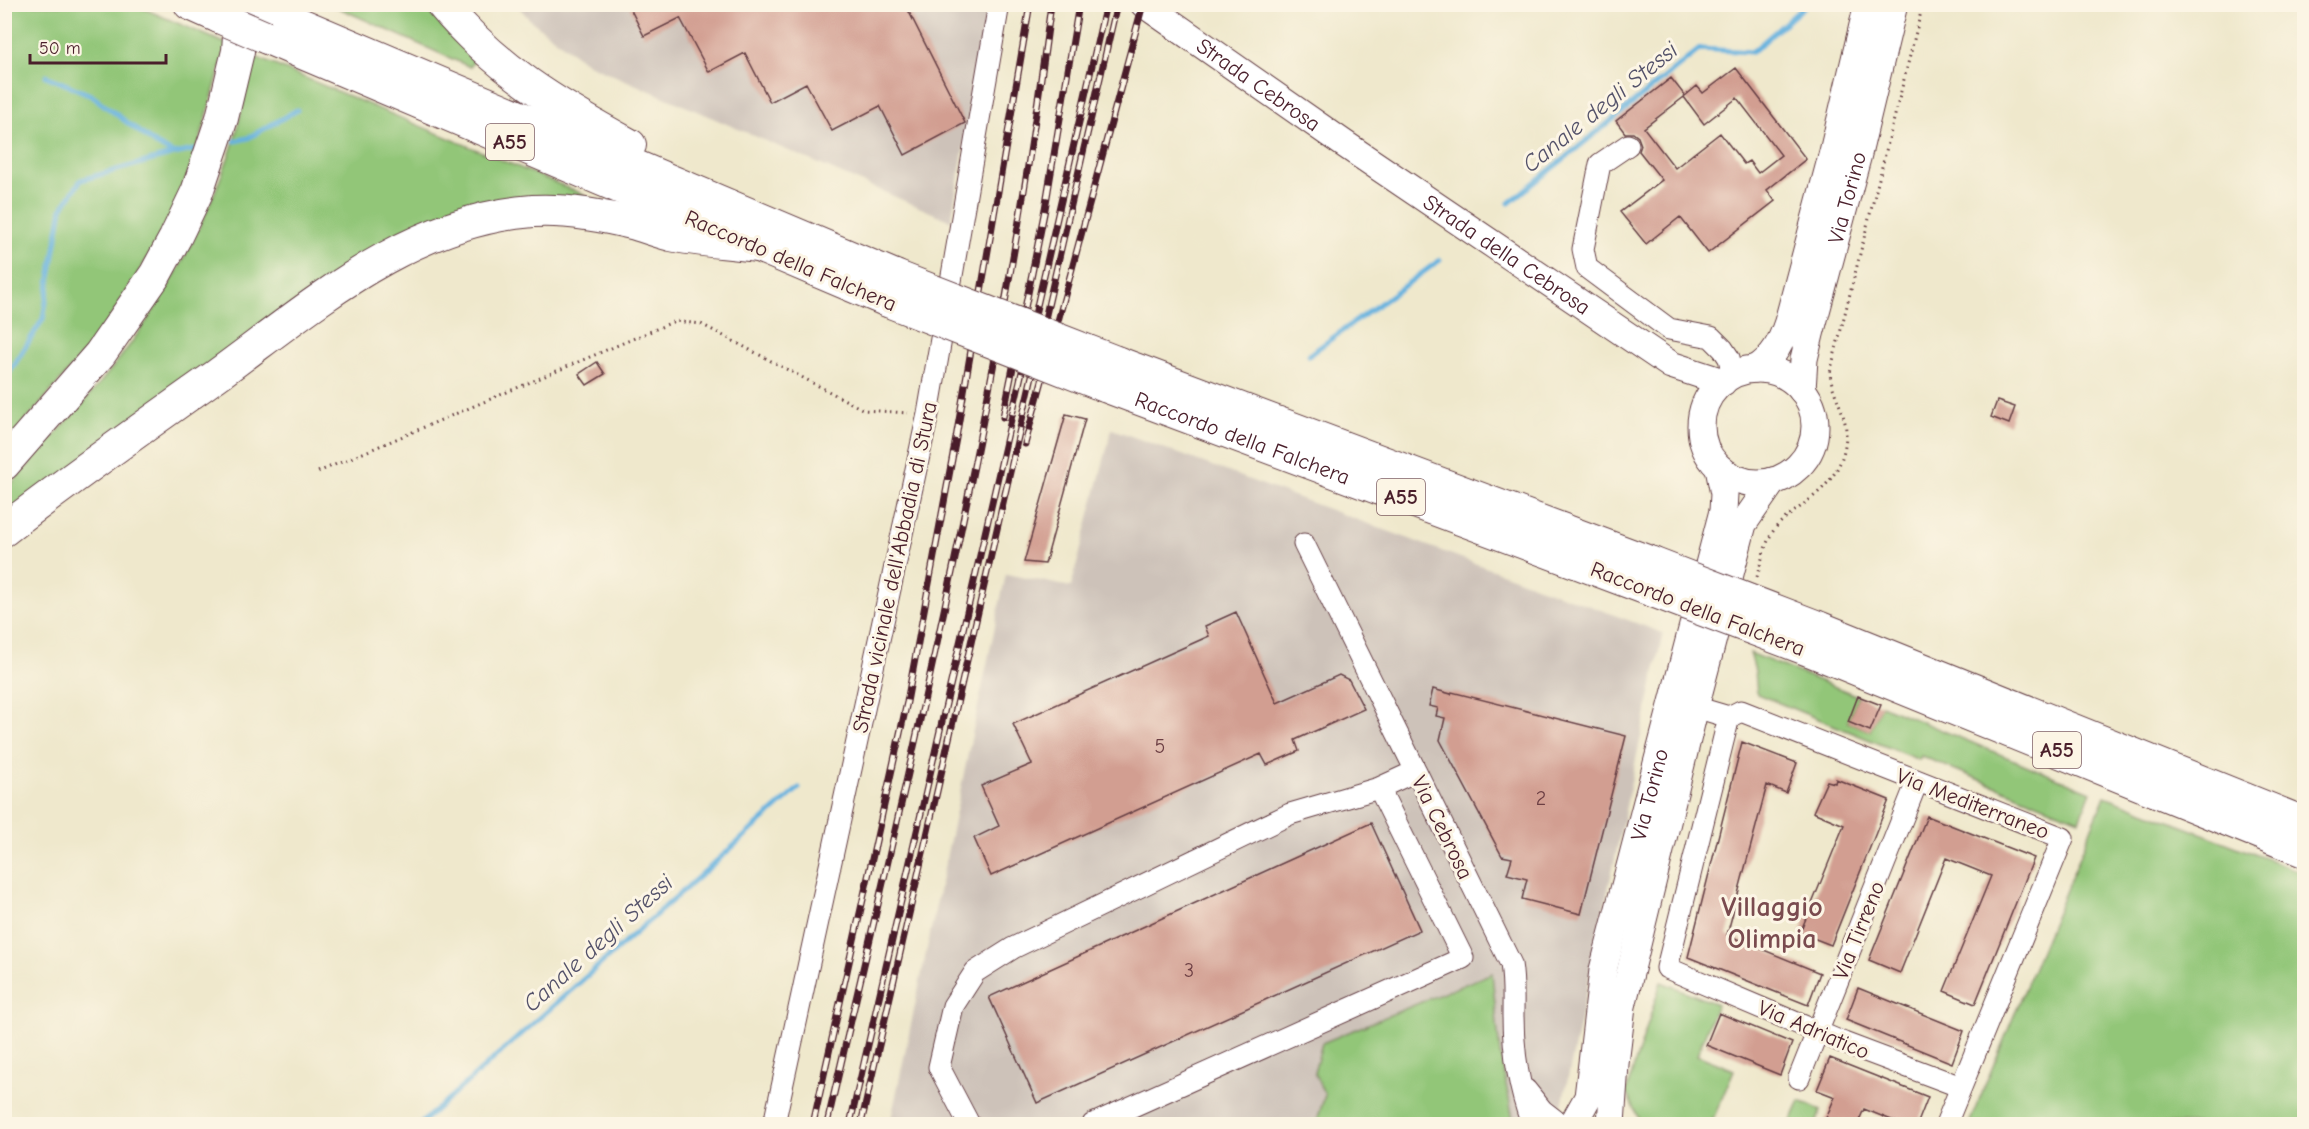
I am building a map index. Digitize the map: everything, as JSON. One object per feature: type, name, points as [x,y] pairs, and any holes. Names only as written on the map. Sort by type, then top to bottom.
[{"type":"highway","name":"Raccordo della Falchera","points":[[190,4],[256,13],[442,84],[838,252],[891,289]]},
{"type":"highway","name":"A55","points":[[442,4],[483,49],[555,102],[630,145],[735,192],[838,252]]},
{"type":"highway","name":"Raccordo della Falchera","points":[[256,13],[756,246],[891,289],[1160,393],[2304,823]]},
{"type":"highway","points":[[4,464],[100,354],[155,275],[197,192],[222,118],[238,51],[256,13]]},
{"type":"highway","points":[[4,530],[60,487],[352,278],[415,241],[445,230],[502,215],[535,211],[572,213],[616,220],[672,235],[756,246]]},
{"type":"highway","name":"Raccordo della Falchera","points":[[1814,638],[2304,851]]},
{"type":"main road","name":"Strada Cebrosa","points":[[1144,4],[1342,143]]},
{"type":"main road","name":"Via Torino","points":[[1737,376],[1774,354],[1781,342],[1833,152],[1868,4]]},
{"type":"main road","name":"Via Torino","points":[[1802,390],[1804,359],[1857,158],[1894,4]]},
{"type":"main road","name":"Strada della Cebrosa","points":[[1342,143],[1671,365],[1702,414]]},
{"type":"main road","name":"Strada della Cebrosa","points":[[1671,365],[1737,376]]},
{"type":"main road","points":[[1775,372],[1790,379],[1802,390],[1814,416],[1814,433],[1810,449],[1800,464],[1787,475],[1773,481],[1758,483],[1731,476],[1719,468],[1707,452],[1701,430],[1702,414],[1708,400],[1737,376],[1775,372]]},
{"type":"main road","name":"Via Torino","points":[[1568,1124],[1588,1098],[1603,970],[1723,511],[1724,494],[1719,468]]},
{"type":"main road","name":"Via Torino","points":[[1611,1125],[1622,1006],[1695,707],[1743,525],[1773,481]]},
{"type":"main road","points":[[1568,1124],[1586,1120],[1602,1125]]},
{"type":"street","name":"Strada vicinale dell'Abbadia di Stura","points":[[774,1125],[928,414],[1000,5]]},
{"type":"street","points":[[1628,145],[1600,164],[1583,249],[1587,267],[1669,329],[1711,337],[1729,358],[1737,376]]},
{"type":"street","name":"Via Cebrosa","points":[[1304,544],[1511,964],[1515,986],[1513,1016],[1518,1080],[1532,1125]]},
{"type":"street","name":"Via Mediterraneo","points":[[1695,707],[1729,717],[1741,711],[2063,838],[1946,1125]]},
{"type":"street","name":"Via Adriatico","points":[[1729,717],[1668,968],[1961,1087]]},
{"type":"street","points":[[969,1125],[939,1067],[953,1006],[975,972],[1013,948],[1290,814],[1379,788],[1416,771]]},
{"type":"street","name":"Via Tirreno","points":[[1799,1078],[1816,1030],[1917,782]]},
{"type":"street","points":[[1094,1125],[1463,958],[1379,788]]},
{"type":"street","points":[[1518,1080],[1542,1110],[1568,1124]]},
{"type":"path","points":[[1755,583],[1768,538],[1788,515],[1821,491],[1834,476],[1844,453],[1846,432],[1842,409],[1831,382],[1830,373],[1923,4]]},
{"type":"path","points":[[318,472],[675,321],[701,324],[864,410],[928,414]]},
{"type":"shaded area","points":[[517,5],[986,5],[988,7],[951,221],[588,64],[530,20]]},
{"type":"shaded area","points":[[1112,429],[1663,633],[1558,1124],[890,1124],[1006,574],[1071,587]]},
{"type":"green space","points":[[5,5],[135,5],[227,44],[201,137],[172,218],[102,332],[5,445]]},
{"type":"green space","points":[[332,5],[423,5],[474,61],[470,67]]},
{"type":"green space","points":[[253,56],[585,195],[583,200],[461,211],[5,517],[5,491],[117,362],[162,298],[188,251],[230,153]]},
{"type":"green space","points":[[1750,653],[1858,696],[1848,722],[1870,731],[1881,705],[2091,792],[2079,820],[1921,756],[1919,760],[1757,694],[1755,671]]},
{"type":"green space","points":[[2105,796],[2304,873],[2304,1124],[1969,1124]]},
{"type":"green space","points":[[1492,973],[1500,1054],[1514,1124],[1316,1124],[1325,1095],[1314,1073],[1322,1043]]},
{"type":"green space","points":[[1661,982],[1717,1004],[1697,1055],[1734,1070],[1711,1124],[1641,1124],[1626,1092]]},
{"type":"green space","points":[[1800,1101],[1821,1110],[1816,1124],[1790,1124]]},
{"type":"building","points":[[628,4],[905,4],[965,123],[905,155],[880,106],[832,131],[806,83],[770,102],[745,53],[709,72],[680,18],[644,36]]},
{"type":"building","points":[[1736,68],[1806,159],[1767,190],[1775,201],[1708,253],[1680,217],[1646,244],[1620,212],[1662,180],[1639,151],[1641,145],[1638,137],[1633,133],[1625,133],[1616,121],[1671,78],[1685,96],[1697,86],[1703,93]],"holes":[[[1684,97],[1704,124],[1737,98],[1781,155],[1758,173],[1749,161],[1744,164],[1720,133],[1675,168],[1644,128]]]},
{"type":"building","points":[[597,362],[605,374],[587,385],[579,374]]},
{"type":"building","points":[[1997,401],[2015,407],[2009,424],[1991,417]]},
{"type":"building","points":[[1066,414],[1085,419],[1045,564],[1024,562]]},
{"type":"building","points":[[1236,612],[1277,703],[1339,675],[1349,680],[1364,709],[1295,740],[1299,751],[1267,765],[1261,754],[991,876],[974,838],[999,826],[981,786],[1032,764],[1013,724],[1209,636],[1205,626]]},
{"type":"building","points":[[1433,689],[1626,736],[1581,914],[1522,899],[1527,879],[1507,874],[1512,858],[1502,856],[1440,740],[1445,718],[1436,716],[1438,708],[1429,706]]},
{"type":"building","points":[[1858,696],[1881,705],[1870,731],[1848,722]]},
{"type":"building","points":[[1742,742],[1797,763],[1786,793],[1767,785],[1727,935],[1820,973],[1808,1005],[1688,957]]},
{"type":"building","points":[[1836,779],[1889,800],[1831,945],[1800,933],[1844,825],[1813,812],[1827,781],[1835,783]]},
{"type":"building","points":[[1927,816],[2034,858],[1975,1004],[1944,991],[1991,876],[1946,858],[1900,973],[1869,960]]},
{"type":"building","points":[[1371,823],[1420,930],[1037,1103],[989,997]]},
{"type":"building","points":[[1858,988],[1964,1031],[1952,1063],[1846,1020]]},
{"type":"building","points":[[1719,1013],[1792,1043],[1780,1075],[1706,1045]]},
{"type":"building","points":[[1830,1058],[1928,1097],[1917,1125],[1904,1125],[1864,1109],[1857,1125],[1823,1125],[1835,1097],[1817,1090]]},
{"type":"waterway","name":"Canale degli Stessi","points":[[1509,203],[1700,49],[1752,52],[1807,4]]},
{"type":"waterway","points":[[46,76],[91,95],[154,143],[174,154],[194,150]]},
{"type":"waterway","points":[[235,141],[248,138],[297,110]]},
{"type":"waterway","points":[[4,381],[43,319],[62,208],[81,180],[174,154]]},
{"type":"waterway","name":"Canale degli Stessi","points":[[1309,355],[1440,260]]},
{"type":"waterway","name":"Canale degli Stessi","points":[[420,1124],[799,788]]},
{"type":"railway","points":[[813,1124],[907,702],[956,438],[1030,4]]},
{"type":"railway","points":[[827,1124],[923,707],[982,427],[1008,287],[1051,4]]},
{"type":"railway","points":[[1003,417],[1045,209],[1079,4]]},
{"type":"railway","points":[[850,1124],[1106,4]]},
{"type":"railway","points":[[861,1124],[1117,4]]},
{"type":"railway","points":[[1025,444],[1143,4]]},
{"type":"district","name":"Villaggio Olimpia","points":[[1772,922]]}]
